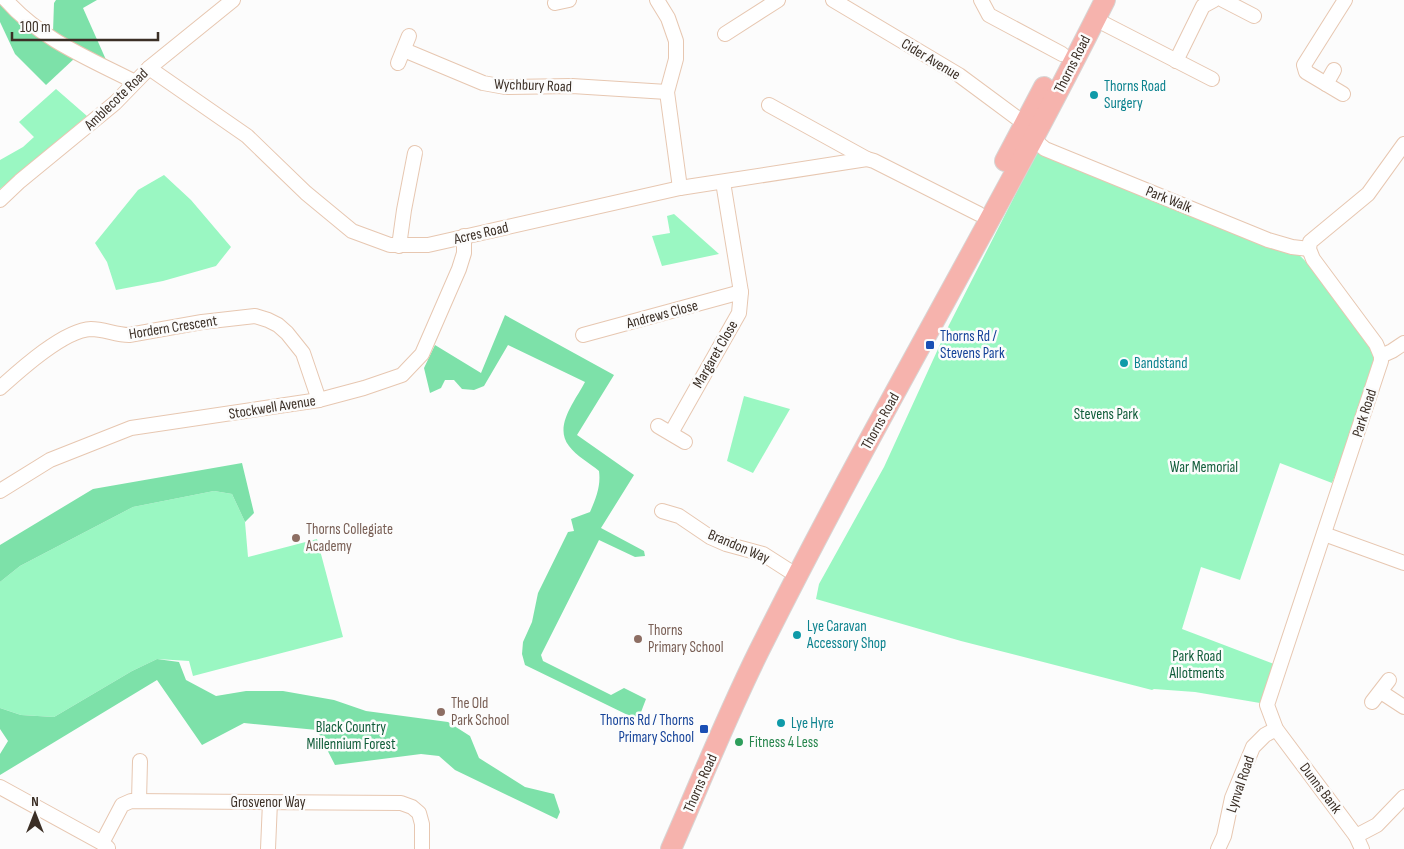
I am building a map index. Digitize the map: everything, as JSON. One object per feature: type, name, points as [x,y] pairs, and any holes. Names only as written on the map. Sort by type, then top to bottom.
[{"type":"highway","name":"Thorns Road","points":[[656,849],[748,648],[899,360],[979,214],[1029,131],[1062,54],[1093,10],[1105,0]]},
{"type":"highway","name":"Thorns Road","points":[[671,849],[764,640],[1093,10]]},
{"type":"street","points":[[6,0],[20,16],[56,42],[135,82]]},
{"type":"street","name":"Amblecote Road","points":[[0,200],[20,181],[116,103],[149,68],[232,0]]},
{"type":"street","points":[[657,0],[668,18],[676,41],[676,59],[667,92],[680,188]]},
{"type":"street","points":[[733,32],[778,0]]},
{"type":"street","name":"Cider Avenue","points":[[832,0],[959,75],[1029,131]]},
{"type":"street","points":[[981,0],[989,15],[1062,54]]},
{"type":"street","points":[[1176,61],[1203,6],[1214,0]]},
{"type":"street","points":[[1223,0],[1254,16]]},
{"type":"street","points":[[1343,94],[1306,72],[1304,65],[1345,0]]},
{"type":"street","points":[[1093,10],[1176,61],[1212,79]]},
{"type":"street","points":[[398,63],[410,36]]},
{"type":"street","name":"Wychbury Road","points":[[404,50],[483,83],[505,87],[572,86],[667,92]]},
{"type":"street","name":"Acres Road","points":[[149,68],[247,136],[306,192],[352,231],[390,245],[428,245],[680,188],[867,159]]},
{"type":"street","points":[[1326,84],[1334,70]]},
{"type":"street","points":[[769,105],[867,159],[979,214]]},
{"type":"street","name":"Park Walk","points":[[1029,131],[1045,149],[1268,240],[1292,247],[1309,249]]},
{"type":"street","points":[[1404,144],[1368,194],[1310,242],[1309,249],[1314,259],[1376,344],[1381,356],[1404,343]]},
{"type":"street","points":[[399,246],[415,153]]},
{"type":"street","name":"Margaret Close","points":[[671,433],[739,313],[741,292],[723,182]]},
{"type":"street","name":"Stockwell Avenue","points":[[0,491],[50,460],[131,428],[319,400],[402,375],[422,354],[459,269],[464,254],[464,236]]},
{"type":"street","name":"Andrews Close","points":[[583,335],[741,292]]},
{"type":"street","name":"Hordern Crescent","points":[[0,388],[58,341],[80,330],[130,335],[202,322],[255,316],[278,325],[294,340],[303,353],[319,400]]},
{"type":"street","name":"Park Road","points":[[1276,728],[1267,705],[1381,356]]},
{"type":"street","points":[[658,426],[685,442]]},
{"type":"street","name":"Brandon Way","points":[[662,511],[679,516],[726,544],[763,554],[788,570]]},
{"type":"street","points":[[1324,534],[1404,563]]},
{"type":"street","points":[[1389,680],[1377,697],[1404,707]]},
{"type":"street","name":"Dunns Bank","points":[[1276,728],[1359,843]]},
{"type":"street","name":"Lynval Road","points":[[1218,849],[1224,836],[1232,798],[1253,748],[1265,735],[1276,728]]},
{"type":"street","points":[[139,801],[140,761]]},
{"type":"street","points":[[0,787],[105,846]]},
{"type":"street","points":[[1359,843],[1404,797]]},
{"type":"street","name":"Grosvenor Way","points":[[105,846],[122,805],[131,801],[401,803],[412,807],[420,813],[422,849]]},
{"type":"street","points":[[268,849],[270,802]]},
{"type":"green space","points":[[0,0],[76,57],[46,85],[15,54],[0,22]]},
{"type":"green space","points":[[56,0],[97,0],[83,8],[107,62],[53,32],[54,3]]},
{"type":"green space","points":[[56,89],[87,116],[0,189],[0,160],[23,147],[34,137],[19,122]]},
{"type":"green space","name":"Stevens Park","points":[[1038,150],[1296,252],[1327,286],[1373,352],[1374,362],[1332,483],[1280,463],[1240,580],[1201,567],[1182,629],[1274,664],[1260,703],[1195,692],[1152,690],[961,641],[816,599],[819,584],[884,467],[949,325]]},
{"type":"green space","points":[[164,175],[191,200],[231,247],[216,266],[163,281],[116,290],[107,262],[95,243],[138,190]]},
{"type":"green space","points":[[674,214],[719,254],[662,266],[652,236],[670,233],[667,216]]},
{"type":"green space","points":[[505,315],[614,375],[577,435],[634,475],[601,528],[644,551],[645,556],[635,557],[599,540],[541,655],[543,661],[611,695],[624,688],[646,699],[638,720],[525,665],[522,654],[523,642],[532,622],[538,593],[568,532],[574,531],[571,519],[590,512],[598,492],[599,471],[572,450],[563,430],[568,413],[585,382],[508,345],[484,386],[474,390],[462,389],[454,380],[445,380],[441,388],[430,393],[424,368],[435,345],[481,373]]},
{"type":"green space","points":[[744,396],[790,409],[753,473],[727,461]]},
{"type":"green space","points":[[242,463],[254,513],[245,522],[232,494],[214,491],[133,507],[20,566],[0,582],[0,545],[93,489]]},
{"type":"green space","points":[[214,491],[232,494],[245,522],[248,557],[317,539],[343,637],[193,676],[189,661],[157,659],[132,671],[54,717],[21,715],[0,708],[0,582],[20,566],[133,507]]},
{"type":"green space","name":"Black Country Millennium Forest","points":[[157,659],[179,662],[186,680],[216,696],[246,691],[283,691],[334,700],[366,711],[448,722],[470,736],[479,758],[525,787],[554,794],[560,812],[557,819],[455,770],[439,756],[421,754],[335,765],[317,730],[244,723],[202,745],[157,680],[0,775],[0,754],[8,741],[0,729],[0,708],[21,715],[54,717],[132,671]]},
{"type":"place","name":"Thorns Road Surgery","points":[[1094,95]]},
{"type":"place","name":"Thorns Rd / Stevens Park","points":[[930,345]]},
{"type":"place","name":"Bandstand","points":[[1124,363]]},
{"type":"place","name":"Thorns Collegiate Academy","points":[[296,538]]},
{"type":"place","name":"Lye Caravan Accessory Shop","points":[[797,635]]},
{"type":"place","name":"Thorns Primary School","points":[[638,639]]},
{"type":"place","name":"The Old Park School","points":[[441,712]]},
{"type":"place","name":"Lye Hyre","points":[[781,723]]},
{"type":"place","name":"Thorns Rd / Thorns Primary School","points":[[704,729]]},
{"type":"place","name":"Fitness 4 Less","points":[[739,742]]},
{"type":"park label","name":"War Memorial","points":[[1204,467]]},
{"type":"park label","name":"Park Road Allotments","points":[[1197,664]]}]
